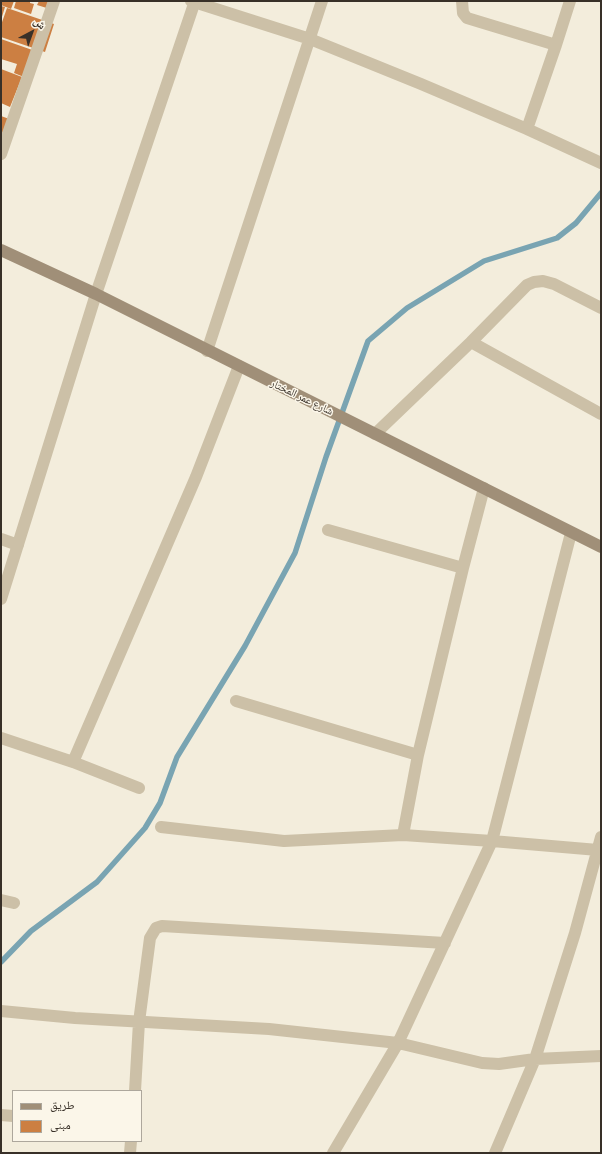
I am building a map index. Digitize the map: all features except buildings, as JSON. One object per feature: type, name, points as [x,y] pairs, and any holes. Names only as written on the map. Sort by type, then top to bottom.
[{"type":"street","points":[[1,154],[54,1]]},
{"type":"street","points":[[1,599],[96,294],[193,1],[310,39],[527,129],[601,163]]},
{"type":"street","points":[[207,351],[322,1]]},
{"type":"street","points":[[462,1],[463,14],[467,18],[556,45]]},
{"type":"street","points":[[527,129],[570,1]]},
{"type":"street","name":"شارع عمر المختار","points":[[1,250],[96,294],[571,533],[601,546]]},
{"type":"street","points":[[375,434],[471,342],[527,284],[543,281],[554,284],[601,308]]},
{"type":"street","points":[[471,342],[601,414]]},
{"type":"street","points":[[73,762],[196,477],[239,366]]},
{"type":"street","points":[[403,835],[418,755],[484,488]]},
{"type":"street","points":[[328,530],[463,568]]},
{"type":"street","points":[[333,1153],[398,1043],[492,841],[571,533]]},
{"type":"street","points":[[1,539],[18,545]]},
{"type":"street","points":[[236,700],[418,755]]},
{"type":"street","points":[[1,738],[73,762],[139,788]]},
{"type":"street","points":[[161,827],[284,841],[403,835],[598,850]]},
{"type":"street","points":[[495,1153],[535,1059],[575,933],[601,836]]},
{"type":"street","points":[[1,900],[14,903]]},
{"type":"street","points":[[134,1090],[139,1022],[150,938],[156,928],[162,926],[445,943]]},
{"type":"street","points":[[1,1011],[75,1018],[269,1029],[398,1043],[482,1063],[499,1064],[535,1059],[601,1056]]},
{"type":"street","points":[[1,1115],[12,1116]]},
{"type":"street","points":[[130,1153],[131,1142]]},
{"type":"waterway","points":[[1,962],[31,931],[97,882],[145,828],[160,803],[177,757],[245,646],[295,553],[326,457],[368,341],[407,308],[484,261],[557,238],[576,223],[601,193]]}]
